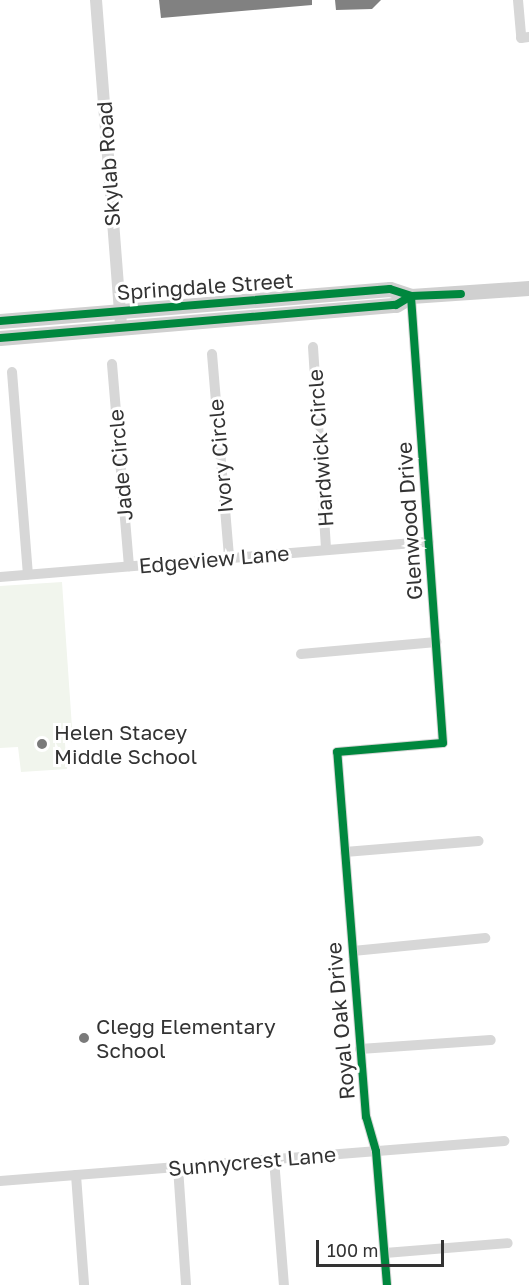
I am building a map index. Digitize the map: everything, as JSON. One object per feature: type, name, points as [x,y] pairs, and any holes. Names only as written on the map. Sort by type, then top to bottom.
[{"type":"main road","name":"Springdale Street","points":[[0,321],[119,309],[390,289],[411,296],[529,288]]},
{"type":"main road","points":[[360,307],[369,291]]},
{"type":"main road","name":"Springdale Street","points":[[0,338],[396,305],[411,296]]},
{"type":"street","name":"Skylab Road","points":[[96,0],[121,328]]},
{"type":"street","points":[[518,0],[525,37]]},
{"type":"street","name":"Glenwood Drive","points":[[338,752],[444,743],[411,296]]},
{"type":"street","name":"Hardwick Circle","points":[[313,346],[326,550]]},
{"type":"street","name":"Ivory Circle","points":[[212,354],[229,558]]},
{"type":"street","name":"Jade Circle","points":[[112,364],[129,566]]},
{"type":"street","points":[[12,372],[28,574]]},
{"type":"street","name":"Edgeview Lane","points":[[0,577],[429,542]]},
{"type":"street","points":[[301,654],[436,642]]},
{"type":"street","name":"Royal Oak Drive","points":[[338,752],[366,1117],[376,1151],[387,1285]]},
{"type":"street","points":[[345,852],[479,841]]},
{"type":"street","points":[[353,951],[485,938]]},
{"type":"street","points":[[360,1049],[491,1040]]},
{"type":"street","name":"Sunnycrest Lane","points":[[0,1181],[504,1141]]},
{"type":"street","points":[[274,1159],[284,1285]]},
{"type":"street","points":[[178,1167],[186,1285]]},
{"type":"street","points":[[76,1175],[84,1285]]},
{"type":"street","points":[[385,1253],[508,1243]]},
{"type":"shaded area","points":[[62,582],[73,742],[65,743],[67,769],[21,772],[18,747],[0,748],[0,586]]},
{"type":"building","points":[[159,0],[312,0],[312,5],[161,18]]},
{"type":"building","points":[[335,0],[381,0],[372,9],[336,10]]},
{"type":"cycle path","points":[[0,321],[390,289],[411,296],[461,294]]},
{"type":"cycle path","points":[[0,338],[396,305],[411,296]]},
{"type":"cycle path","points":[[387,1285],[376,1151],[366,1117],[337,752],[443,743],[411,296]]},
{"type":"place","name":"Helen Stacey Middle School","points":[[42,744]]},
{"type":"place","name":"Clegg Elementary School","points":[[84,1038]]}]
